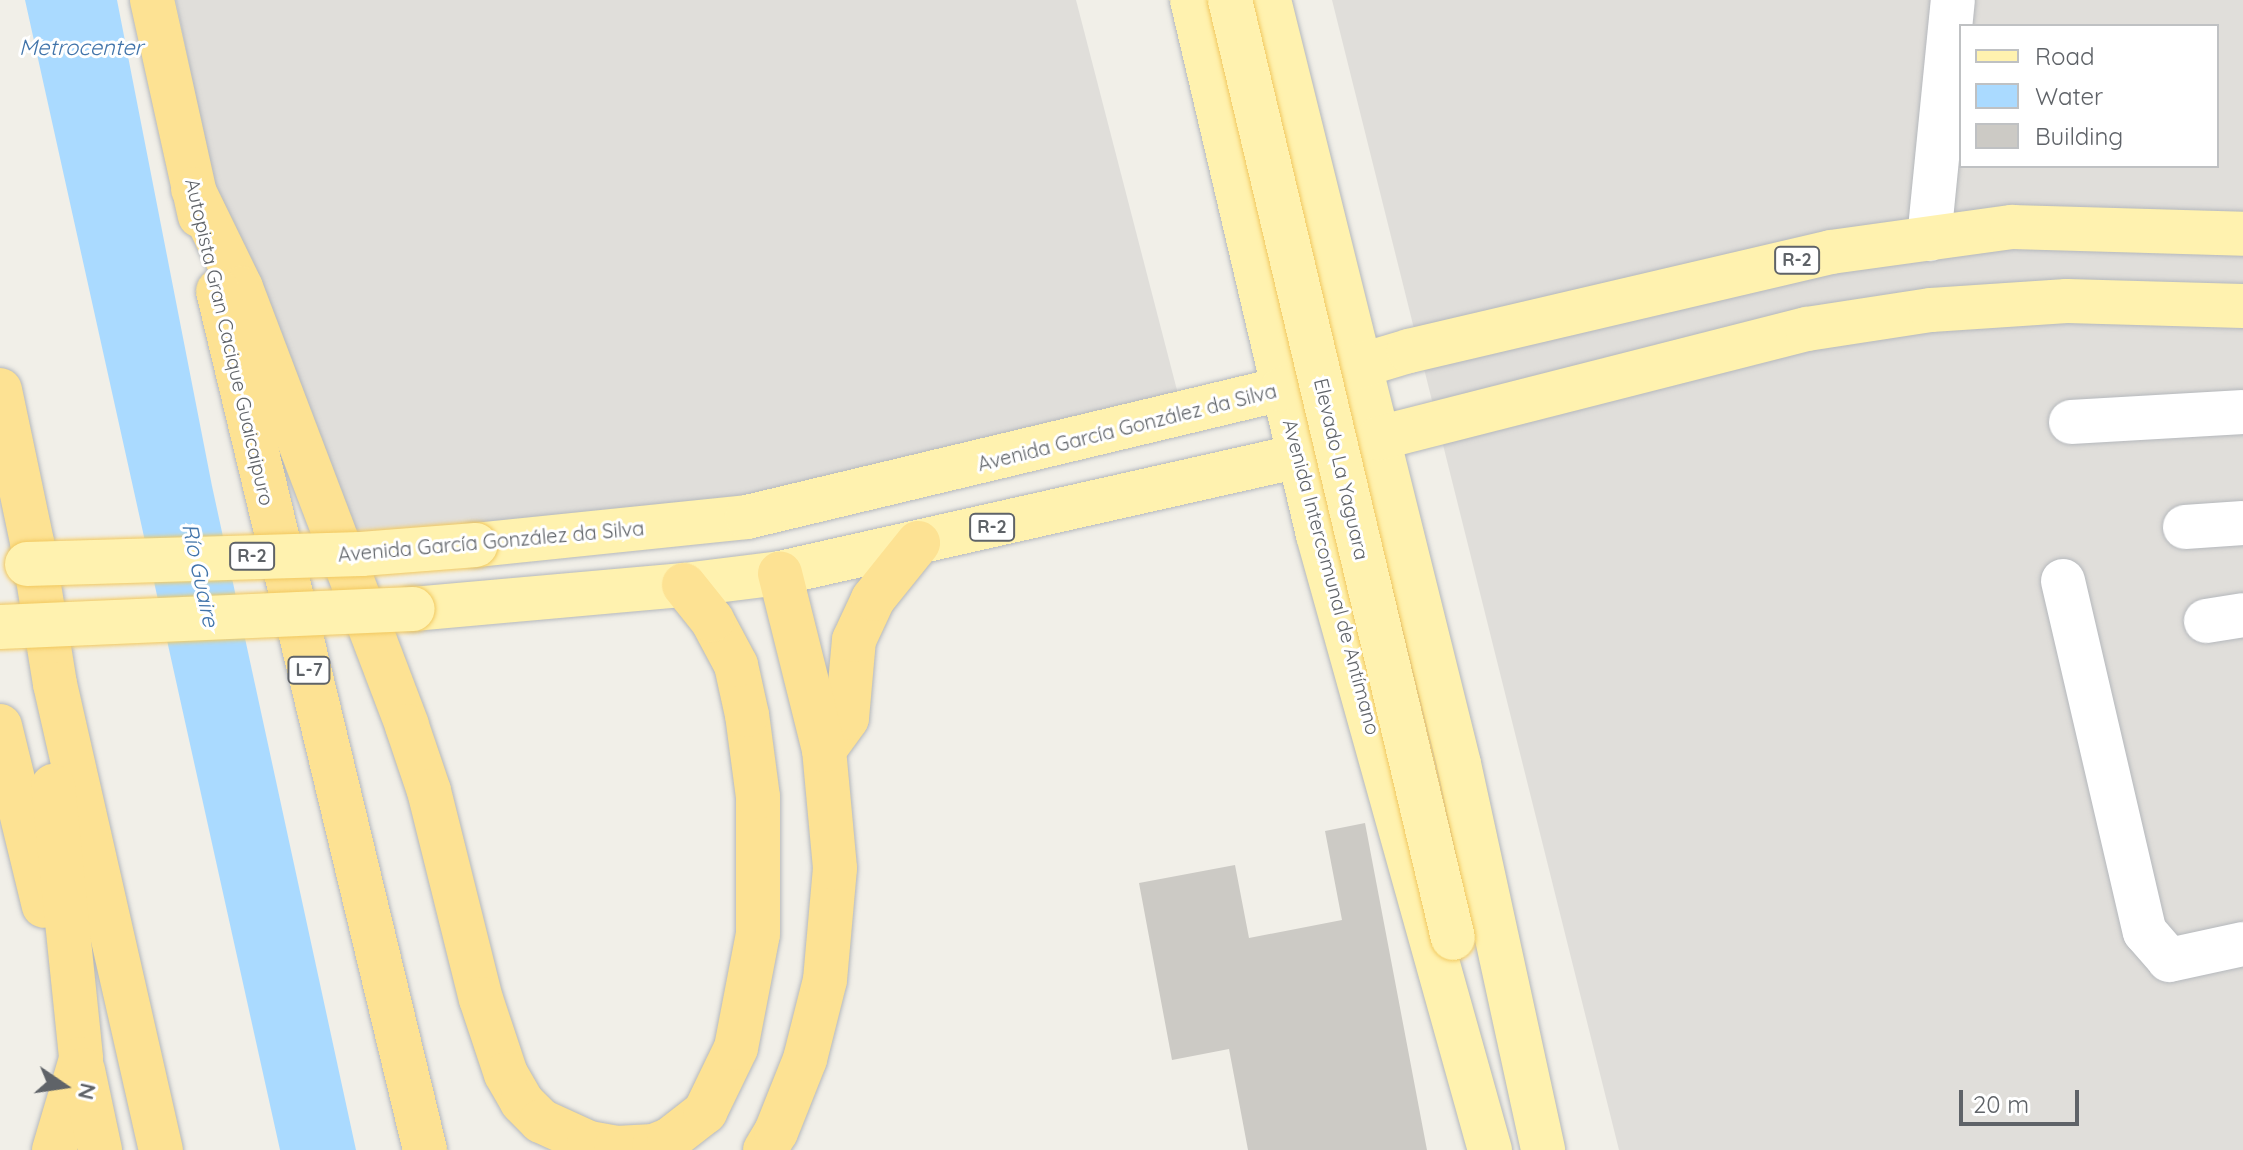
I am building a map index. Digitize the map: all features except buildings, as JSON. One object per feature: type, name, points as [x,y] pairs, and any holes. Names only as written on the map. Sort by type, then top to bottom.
[{"type":"highway","name":"Autopista Gran Cacique Guaicaipuro","points":[[152,0],[193,189],[425,1150]]},
{"type":"highway","points":[[193,189],[241,288],[411,739],[429,791],[493,1043],[506,1074],[522,1102],[541,1121],[589,1143],[616,1148],[654,1146],[669,1140],[705,1112],[736,1048],[758,934],[758,797],[747,715],[736,665],[712,620],[684,585]]},
{"type":"highway","points":[[0,390],[32,542],[55,684],[161,1150]]},
{"type":"highway","points":[[824,750],[847,718],[854,640],[873,599],[918,543]]},
{"type":"highway","points":[[765,1150],[805,1059],[825,980],[835,868],[824,750],[780,573]]},
{"type":"highway","points":[[54,1150],[81,1059],[51,771],[55,684]]},
{"type":"highway","points":[[0,726],[100,1150]]},
{"type":"main road","name":"Avenida Intercomunal de Antímano","points":[[1192,0],[1298,454],[1490,1150]]},
{"type":"main road","name":"Elevado La Yaguara","points":[[1230,0],[1453,938]]},
{"type":"main road","points":[[1269,0],[1459,764],[1543,1150]]},
{"type":"main road","name":"Avenida García González da Silva","points":[[0,564],[361,554],[747,517],[1282,389],[1361,365],[1831,252],[2012,227],[2243,234]]},
{"type":"main road","name":"R-2","points":[[0,627],[482,604],[780,573],[1379,438],[1822,326],[1931,310],[2067,301],[2243,306]]},
{"type":"main road","points":[[747,517],[780,573]]},
{"type":"main road","points":[[1453,938],[1499,1150]]},
{"type":"main road","points":[[1453,938],[1516,1150]]},
{"type":"lane","points":[[1929,239],[1953,0]]},
{"type":"lane","points":[[2071,422],[2243,412]]},
{"type":"lane","points":[[2185,527],[2243,523]]},
{"type":"lane","points":[[2063,581],[2145,932],[2169,960],[2243,944]]},
{"type":"shaded area","points":[[176,0],[1076,0],[1179,398],[788,508],[361,554],[214,186]]},
{"type":"shaded area","points":[[1332,0],[2243,0],[2243,1150],[1619,1150]]},
{"type":"water","name":"Metrocenter","points":[[25,0],[117,0],[212,486],[356,1150],[280,1150]]},
{"type":"water label","name":"Río Guaire","points":[[200,575]]}]
